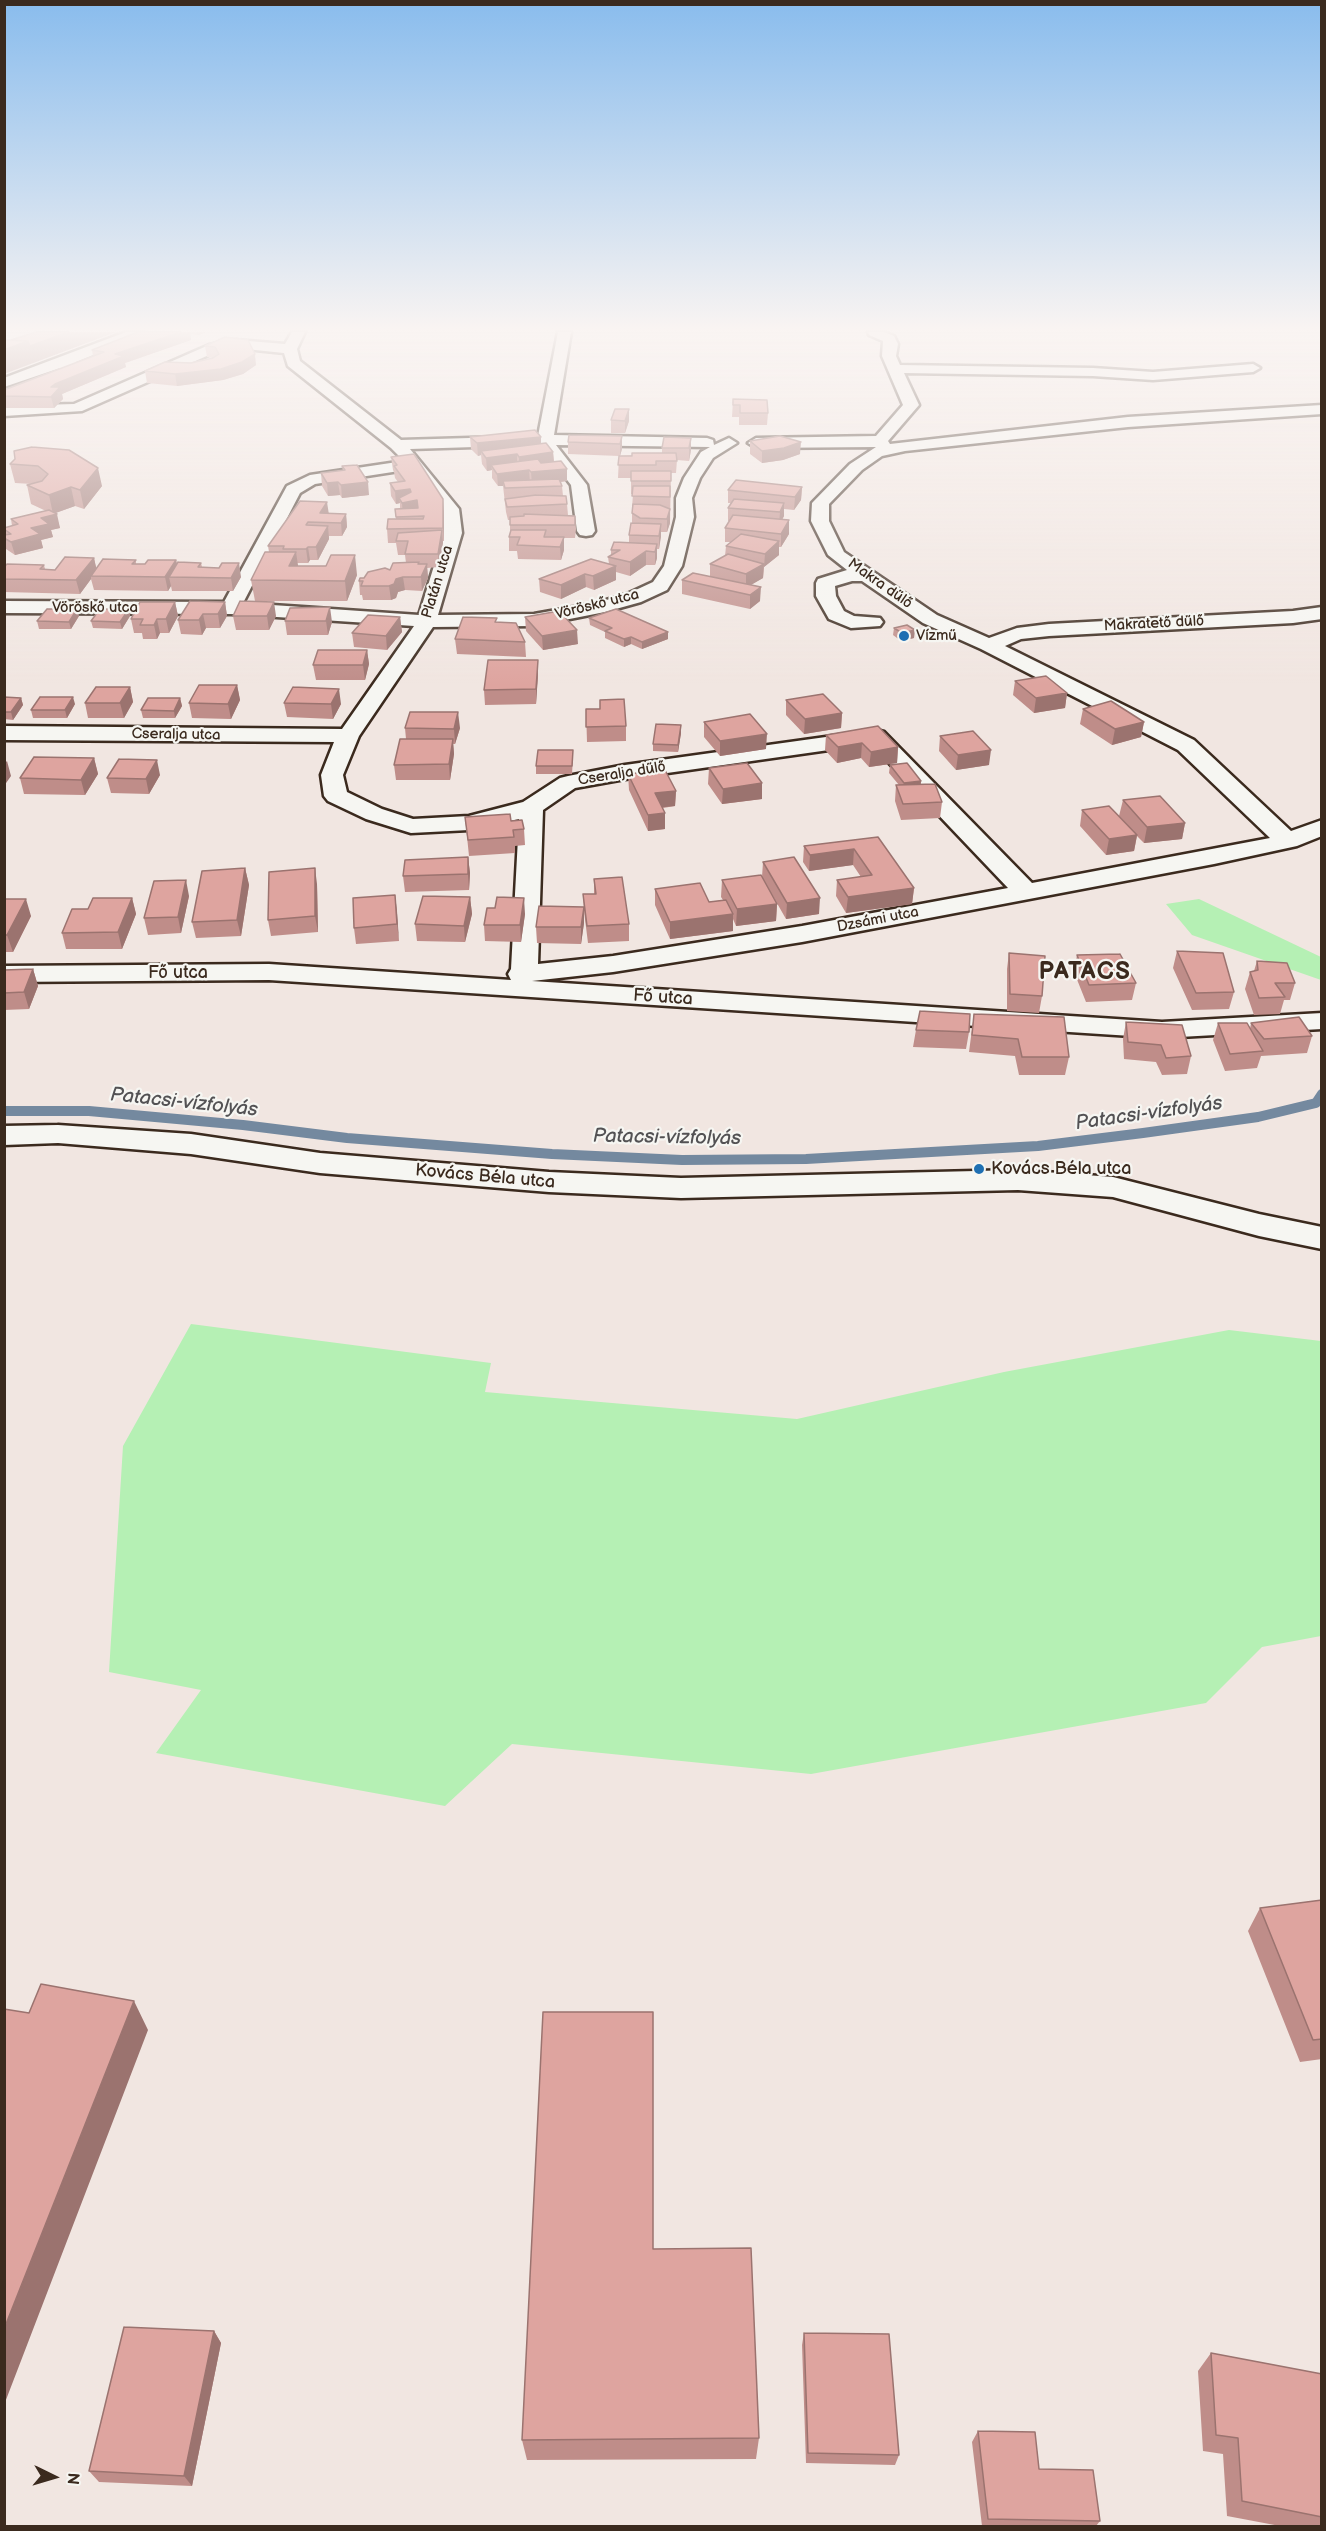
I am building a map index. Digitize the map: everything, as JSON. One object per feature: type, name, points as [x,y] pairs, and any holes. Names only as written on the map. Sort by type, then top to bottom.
[{"type":"street","name":"Platán utca","points":[[348,736],[427,621],[453,533],[450,510],[416,464],[402,450]]},
{"type":"street","points":[[552,450],[579,485],[586,531]]},
{"type":"street","name":"Vöröskő utca","points":[[4,607],[231,608],[427,621],[534,620],[607,606],[634,598],[660,586],[673,566],[685,517],[684,498],[692,478],[707,455],[716,450]]},
{"type":"street","name":"Makra dűlő","points":[[878,450],[856,467],[821,503],[820,521],[837,555],[930,619],[988,645],[1186,745],[1287,841]]},
{"type":"street","points":[[231,608],[293,490],[310,480],[416,464]]},
{"type":"street","points":[[866,575],[851,575],[825,583],[826,596],[836,615],[851,622],[873,622]]},
{"type":"street","name":"Makratető dűlő","points":[[988,645],[1017,634],[1049,630],[1293,617],[1322,613]]},
{"type":"street","name":"Cseralja utca","points":[[4,733],[348,736]]},
{"type":"street","name":"Cseralja dűlő","points":[[348,736],[333,775],[336,796],[374,814],[411,826],[469,823],[511,814],[531,807],[568,783],[625,772],[876,737],[1026,892]]},
{"type":"street","points":[[524,974],[531,807]]},
{"type":"street","name":"Dzsámi utca","points":[[429,984],[613,964],[791,936],[1287,841],[1322,827]]},
{"type":"street","name":"Fő utca","points":[[4,974],[269,972],[1162,1030],[1322,1021]]},
{"type":"street","name":"Kovács Béla utca","points":[[4,1136],[58,1134],[191,1144],[320,1163],[560,1183],[681,1188],[1042,1181],[1113,1187],[1259,1225],[1322,1238]]},
{"type":"green space","points":[[1199,899],[1321,957],[1321,980],[1192,935],[1166,904]]},
{"type":"green space","points":[[191,1324],[491,1363],[485,1392],[797,1419],[1004,1372],[1229,1330],[1321,1341],[1321,1636],[1262,1647],[1206,1703],[811,1774],[512,1744],[445,1806],[156,1753],[201,1690],[109,1672],[123,1446]]},
{"type":"building","points":[[69,450],[98,468],[80,490],[71,487],[49,495],[27,485],[42,481],[48,474],[38,466],[10,464],[15,459],[14,451]]},
{"type":"building","points":[[552,450],[553,452],[519,457],[517,454],[486,458],[481,451]]},
{"type":"building","points":[[632,453],[676,453],[677,461],[656,461],[656,465],[618,465],[619,456],[632,456]]},
{"type":"building","points":[[414,454],[443,499],[443,528],[387,529],[388,519],[423,519],[424,516],[396,517],[395,509],[418,508],[417,500],[402,503],[399,498],[411,492],[410,489],[395,491],[390,483],[405,481],[394,466],[397,465],[391,457]]},
{"type":"building","points":[[538,459],[541,463],[561,461],[567,469],[497,474],[491,465]]},
{"type":"building","points":[[357,465],[368,482],[341,485],[338,482],[327,483],[321,473],[345,470],[342,466]]},
{"type":"building","points":[[631,471],[671,471],[671,481],[631,481]]},
{"type":"building","points":[[559,479],[562,486],[505,488],[503,481]]},
{"type":"building","points":[[736,480],[802,487],[795,497],[728,490]]},
{"type":"building","points":[[633,486],[670,486],[670,497],[632,496]]},
{"type":"building","points":[[536,495],[566,496],[567,504],[507,507],[505,499]]},
{"type":"building","points":[[734,499],[784,503],[780,512],[728,508]]},
{"type":"building","points":[[300,501],[327,502],[320,513],[346,514],[341,523],[308,522],[306,525],[328,526],[316,547],[283,549],[284,546],[268,546]]},
{"type":"building","points":[[633,504],[660,505],[670,509],[667,519],[640,518],[632,513]]},
{"type":"building","points":[[49,510],[57,514],[41,518],[49,524],[31,528],[40,534],[11,542],[4,538],[4,535],[11,534],[4,528],[18,524],[11,519]]},
{"type":"building","points":[[524,514],[575,516],[575,525],[510,525],[510,517],[524,516]]},
{"type":"building","points":[[733,515],[789,520],[781,534],[725,528]]},
{"type":"building","points":[[631,523],[661,524],[659,536],[629,535]]},
{"type":"building","points":[[442,530],[438,554],[405,554],[408,541],[396,541],[398,533]]},
{"type":"building","points":[[511,530],[546,530],[544,537],[564,537],[560,547],[517,545],[520,537],[509,537]]},
{"type":"building","points":[[741,534],[779,541],[765,554],[726,546]]},
{"type":"building","points":[[614,542],[657,544],[655,552],[646,551],[630,562],[608,557],[620,550],[611,550]]},
{"type":"building","points":[[265,552],[296,552],[289,566],[326,566],[331,555],[355,555],[345,581],[251,580]]},
{"type":"building","points":[[728,554],[764,564],[746,574],[710,564]]},
{"type":"building","points":[[65,557],[94,558],[76,580],[4,579],[4,567],[7,564],[44,565],[40,569],[55,570]]},
{"type":"building","points":[[103,559],[136,560],[132,564],[145,564],[148,560],[176,560],[165,577],[91,576]]},
{"type":"building","points":[[591,559],[616,566],[593,576],[585,574],[561,585],[539,579]]},
{"type":"building","points":[[178,562],[201,563],[198,567],[219,568],[222,563],[239,563],[231,578],[169,577]]},
{"type":"building","points":[[419,562],[418,564],[427,564],[421,577],[403,577],[396,579],[394,584],[389,586],[361,586],[363,581],[359,581],[368,572],[385,568],[390,570],[393,563]]},
{"type":"building","points":[[693,573],[761,587],[750,595],[682,580]]},
{"type":"building","points":[[190,601],[225,602],[218,614],[203,614],[199,620],[178,620]]},
{"type":"building","points":[[240,601],[274,602],[267,616],[233,616]]},
{"type":"building","points":[[140,602],[175,602],[166,619],[157,619],[154,625],[140,625],[143,619],[131,619]]},
{"type":"building","points":[[330,607],[326,621],[285,621],[290,608]]},
{"type":"building","points":[[47,609],[77,609],[69,622],[37,621]]},
{"type":"building","points":[[100,609],[129,609],[120,622],[91,621]]},
{"type":"building","points":[[616,609],[668,632],[642,642],[631,637],[624,639],[605,631],[612,628],[589,618]]},
{"type":"building","points":[[559,611],[577,630],[542,636],[525,617]]},
{"type":"building","points":[[368,615],[400,617],[386,636],[352,633]]},
{"type":"building","points":[[463,617],[497,618],[495,622],[516,623],[525,642],[455,639]]},
{"type":"building","points":[[907,625],[915,630],[902,633],[894,628]]},
{"type":"building","points":[[318,650],[367,650],[363,665],[313,665]]},
{"type":"building","points":[[488,660],[538,660],[536,689],[484,690]]},
{"type":"building","points":[[1046,676],[1067,693],[1036,698],[1015,681]]},
{"type":"building","points":[[199,685],[237,685],[228,704],[189,703]]},
{"type":"building","points":[[96,687],[130,687],[120,703],[85,703]]},
{"type":"building","points":[[293,687],[339,689],[331,704],[284,703]]},
{"type":"building","points":[[823,694],[842,713],[805,719],[786,700]]},
{"type":"building","points":[[4,697],[21,698],[11,712],[4,712]]},
{"type":"building","points":[[40,697],[73,697],[65,710],[31,710]]},
{"type":"building","points":[[148,698],[180,698],[174,711],[141,710]]},
{"type":"building","points":[[624,699],[626,726],[586,727],[586,709],[600,709],[600,700]]},
{"type":"building","points":[[1111,701],[1144,722],[1115,729],[1083,709]]},
{"type":"building","points":[[410,712],[458,712],[454,729],[405,728]]},
{"type":"building","points":[[750,714],[767,734],[720,741],[704,722]]},
{"type":"building","points":[[656,724],[681,725],[678,745],[653,744]]},
{"type":"building","points":[[878,726],[898,747],[871,752],[862,743],[838,747],[826,735]]},
{"type":"building","points":[[973,731],[991,750],[958,755],[940,736]]},
{"type":"building","points":[[400,739],[453,739],[449,764],[394,765]]},
{"type":"building","points":[[538,750],[573,750],[572,766],[536,766]]},
{"type":"building","points":[[34,757],[94,758],[81,780],[20,778]]},
{"type":"building","points":[[119,759],[157,760],[146,779],[107,778]]},
{"type":"building","points":[[747,763],[762,783],[723,789],[709,768]]},
{"type":"building","points":[[907,763],[921,781],[904,783],[890,765]]},
{"type":"building","points":[[665,770],[676,791],[655,793],[665,813],[648,815],[628,774]]},
{"type":"building","points":[[935,784],[942,802],[903,804],[896,785]]},
{"type":"building","points":[[1160,796],[1185,823],[1147,827],[1123,800]]},
{"type":"building","points":[[1109,806],[1137,835],[1109,839],[1082,810]]},
{"type":"building","points":[[510,814],[511,821],[522,820],[524,829],[513,830],[514,837],[468,840],[465,817]]},
{"type":"building","points":[[878,837],[914,888],[848,897],[837,880],[872,875],[854,849],[810,855],[804,846]]},
{"type":"building","points":[[468,857],[468,874],[403,876],[405,860]]},
{"type":"building","points":[[794,857],[820,898],[787,903],[763,862]]},
{"type":"building","points":[[245,868],[237,920],[192,922],[202,871]]},
{"type":"building","points":[[315,868],[315,916],[268,920],[269,872]]},
{"type":"building","points":[[761,875],[777,904],[737,909],[722,880]]},
{"type":"building","points":[[622,877],[629,924],[587,926],[583,894],[596,894],[594,879]]},
{"type":"building","points":[[186,880],[178,917],[144,918],[154,881]]},
{"type":"building","points":[[700,883],[709,902],[726,900],[733,914],[670,922],[655,889]]},
{"type":"building","points":[[395,895],[397,924],[354,928],[353,898]]},
{"type":"building","points":[[423,896],[470,897],[464,926],[415,924]]},
{"type":"building","points":[[497,897],[524,898],[520,925],[484,925],[487,908],[495,908]]},
{"type":"building","points":[[93,898],[132,898],[118,932],[62,933],[72,909],[88,909]]},
{"type":"building","points":[[4,899],[26,899],[7,935],[4,935]]},
{"type":"building","points":[[539,906],[584,907],[581,927],[536,927]]},
{"type":"building","points":[[1177,951],[1223,953],[1234,992],[1196,993]]},
{"type":"building","points":[[1009,953],[1045,956],[1042,996],[1010,994]]},
{"type":"building","points":[[1120,954],[1136,983],[1089,985],[1077,955]]},
{"type":"building","points":[[1257,961],[1287,963],[1295,983],[1275,983],[1285,997],[1259,998],[1250,972],[1258,970]]},
{"type":"building","points":[[33,969],[24,992],[4,993],[4,970]]},
{"type":"building","points":[[920,1011],[970,1014],[969,1032],[916,1030]]},
{"type":"building","points":[[974,1014],[1064,1017],[1069,1057],[1022,1057],[1018,1039],[972,1035]]},
{"type":"building","points":[[1299,1017],[1312,1036],[1264,1039],[1251,1023]]},
{"type":"building","points":[[1126,1022],[1182,1025],[1191,1056],[1166,1058],[1161,1045],[1128,1042]]},
{"type":"building","points":[[1218,1023],[1247,1023],[1263,1051],[1230,1054]]},
{"type":"building","points":[[1322,1900],[1322,2039],[1313,2040],[1260,1908]]},
{"type":"building","points":[[41,1984],[134,2001],[4,2329],[4,2009],[29,2013]]},
{"type":"building","points":[[543,2012],[653,2012],[653,2249],[751,2248],[759,2438],[522,2440]]},
{"type":"building","points":[[124,2327],[214,2331],[184,2476],[89,2471]]},
{"type":"building","points":[[804,2333],[889,2334],[899,2455],[808,2453]]},
{"type":"building","points":[[1211,2353],[1322,2374],[1322,2517],[1242,2501],[1238,2438],[1216,2435]]},
{"type":"building","points":[[978,2431],[1035,2432],[1039,2469],[1093,2470],[1100,2521],[988,2519]]},
{"type":"waterway","name":"Patacsi-vízfolyás","points":[[4,1111],[89,1111],[243,1125],[347,1138],[552,1154],[682,1160],[806,1159],[1038,1146],[1143,1133],[1258,1117],[1316,1103],[1322,1094]]},
{"type":"place","name":"Vízmű","points":[[904,636]]},
{"type":"place","name":"Kovács Béla utca","points":[[979,1169]]},
{"type":"district","name":"PATACS","points":[[1085,973]]}]
